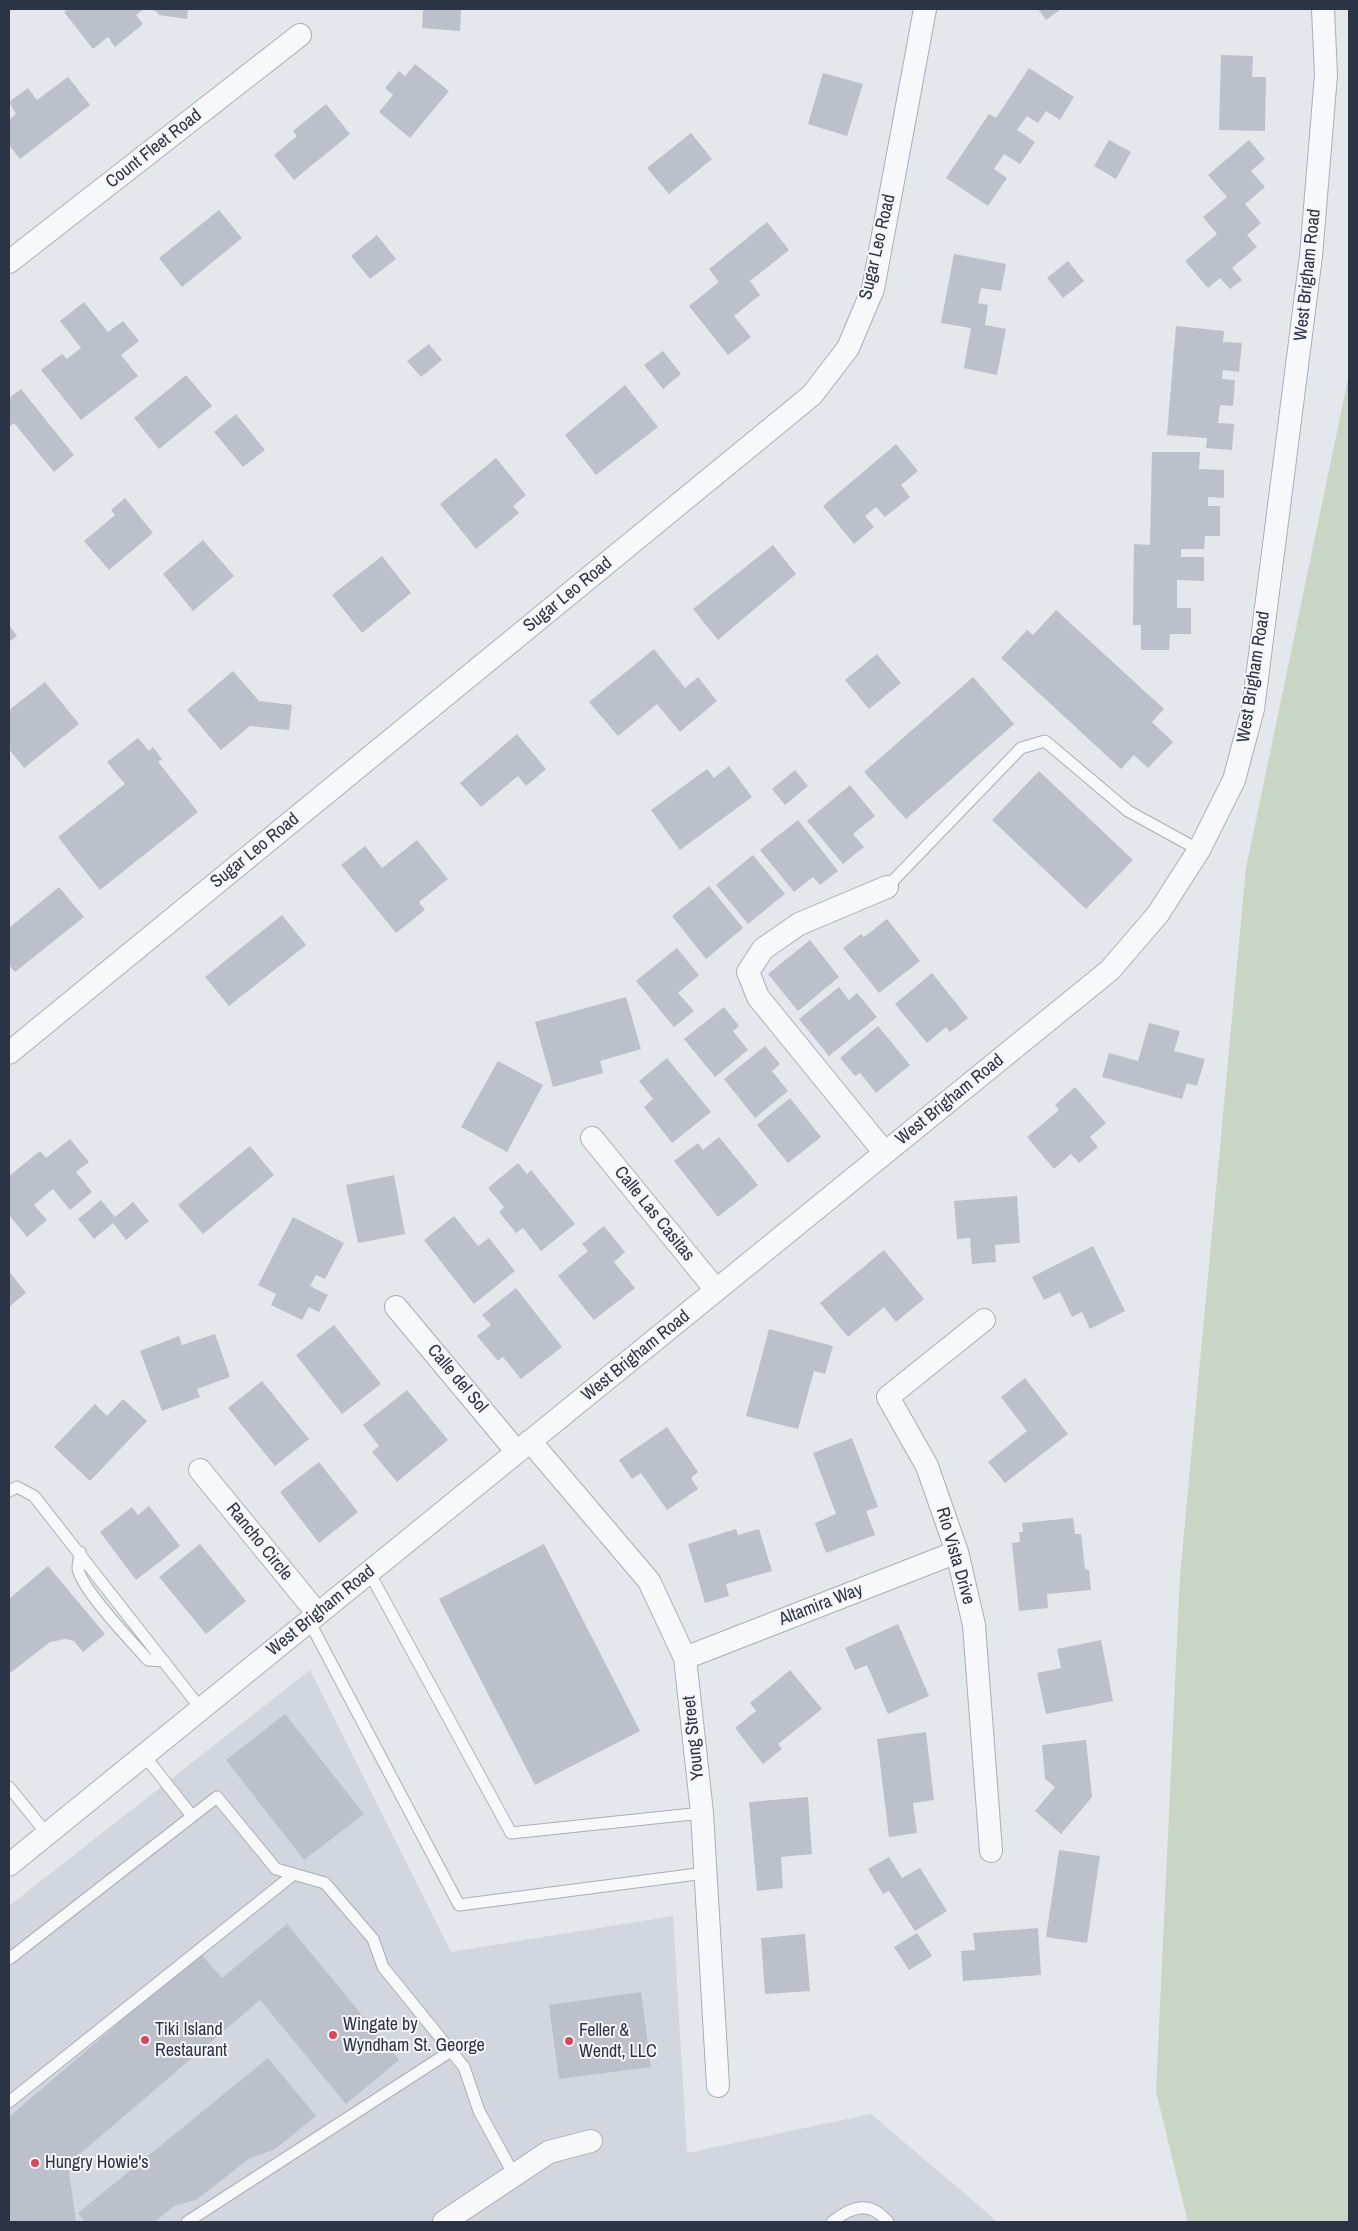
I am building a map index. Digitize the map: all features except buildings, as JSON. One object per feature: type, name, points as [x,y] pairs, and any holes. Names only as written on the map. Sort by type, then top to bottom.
[{"type":"street","name":"Sugar Leo Road","points":[[9,1053],[812,395],[848,348],[873,289],[925,9]]},
{"type":"street","name":"West Brigham Road","points":[[9,1865],[1110,970],[1158,914],[1199,850],[1234,780],[1253,709],[1312,256],[1326,75],[1323,9]]},
{"type":"street","name":"Count Fleet Road","points":[[9,262],[300,35]]},
{"type":"street","points":[[885,1153],[758,997],[748,972],[763,949],[799,924],[887,887]]},
{"type":"street","name":"Calle Las Casitas","points":[[592,1138],[716,1290]]},
{"type":"street","name":"Calle del Sol","points":[[396,1307],[524,1446]]},
{"type":"street","name":"Rio Vista Drive","points":[[984,1320],[888,1397],[927,1466],[958,1552],[974,1625],[991,1850]]},
{"type":"street","name":"Young Street","points":[[524,1446],[649,1581],[685,1658],[702,1813],[718,2086]]},
{"type":"street","name":"Rancho Circle","points":[[200,1470],[314,1617]]},
{"type":"street","name":"Altamira Way","points":[[685,1658],[958,1552]]},
{"type":"street","points":[[444,2222],[549,2152],[591,2141]]},
{"type":"lane","points":[[887,887],[1021,748],[1045,741],[1128,811],[1199,850]]},
{"type":"lane","points":[[9,1490],[17,1487],[34,1496],[80,1552],[201,1709]]},
{"type":"lane","points":[[369,1572],[511,1833],[702,1813]]},
{"type":"lane","points":[[314,1617],[459,1905],[705,1873]]},
{"type":"lane","points":[[144,1755],[192,1816]]},
{"type":"lane","points":[[9,1787],[47,1834]]},
{"type":"lane","points":[[9,1959],[216,1797],[276,1869],[325,1883],[373,1940],[383,1968],[464,2067],[479,2111],[514,2175]]},
{"type":"lane","points":[[9,2102],[294,1874]]},
{"type":"lane","points":[[187,2222],[451,2051]]},
{"type":"lane","points":[[832,2222],[843,2214],[861,2207],[879,2211],[888,2222]]},
{"type":"shaded area","points":[[310,1670],[451,1952],[673,1916],[687,2153],[871,2114],[998,2222],[9,2222],[9,1906]]},
{"type":"green space","points":[[1349,374],[1349,2222],[1188,2222],[1156,2092],[1180,1576],[1246,868]]},
{"type":"place","name":"Wingate by Wyndham St. George","points":[[333,2035]]},
{"type":"place","name":"Tiki Island Restaurant","points":[[145,2040]]},
{"type":"place","name":"Feller & Wendt, LLC","points":[[569,2041]]},
{"type":"place","name":"Hungry Howie's","points":[[35,2163]]}]
